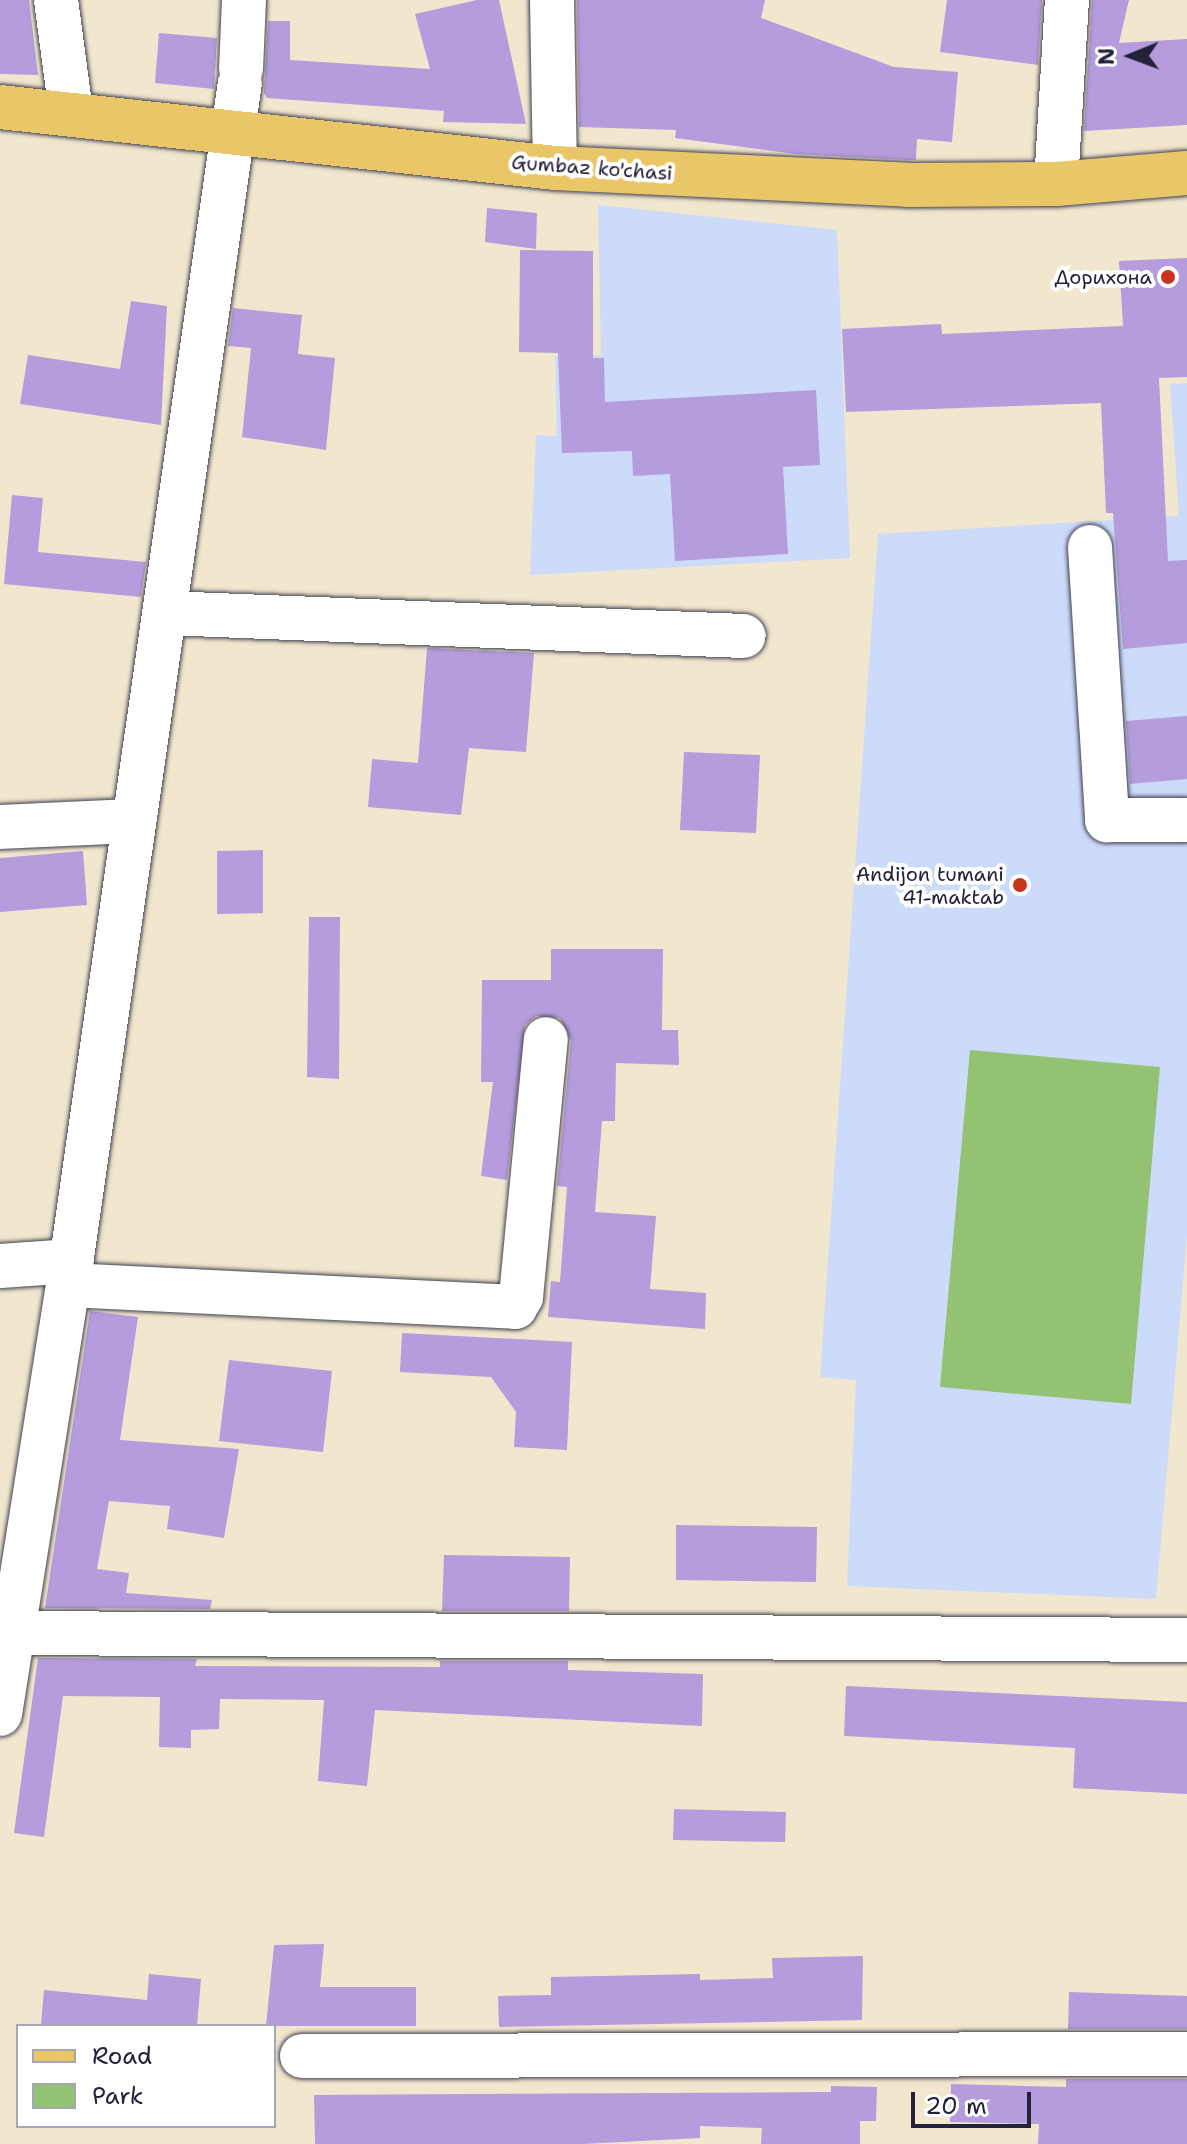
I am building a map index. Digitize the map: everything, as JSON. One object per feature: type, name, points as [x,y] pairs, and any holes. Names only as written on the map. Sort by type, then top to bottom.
[{"type":"main road","name":"Gumbaz ko'chasi","points":[[0,107],[71,112],[234,134],[555,168],[909,185],[1056,184],[1187,173]]},
{"type":"street","points":[[56,0],[71,112]]},
{"type":"street","points":[[0,1714],[70,1273],[132,821],[166,613],[234,134],[241,76],[244,0]]},
{"type":"street","points":[[552,0],[555,168]]},
{"type":"street","points":[[1056,184],[1067,0]]},
{"type":"street","points":[[1090,547],[1107,820],[1187,820]]},
{"type":"street","points":[[166,613],[744,636]]},
{"type":"street","points":[[0,827],[132,821]]},
{"type":"street","points":[[0,1266],[515,1307],[521,1297],[546,1039]]},
{"type":"street","points":[[13,1633],[1187,1640]]},
{"type":"street","points":[[302,2056],[1187,2054]]},
{"type":"shaded area","points":[[598,205],[837,230],[850,558],[530,575],[536,435],[557,436],[555,356],[601,355]]},
{"type":"shaded area","name":"Andijon tumani 41-maktab","points":[[1187,383],[1187,1236],[1156,1599],[847,1586],[856,1380],[820,1377],[878,534],[1179,516],[1170,384]]},
{"type":"green space","points":[[970,1050],[1160,1067],[1131,1404],[940,1387]]},
{"type":"building","points":[[0,0],[29,0],[38,75],[0,74]]},
{"type":"building","points":[[477,0],[499,0],[526,124],[443,122],[444,111],[267,98],[264,93],[268,21],[290,21],[290,60],[430,69],[415,14]]},
{"type":"building","points":[[577,0],[765,0],[761,18],[894,67],[958,72],[952,142],[917,139],[916,160],[910,160],[795,154],[675,138],[676,130],[579,127]]},
{"type":"building","points":[[947,0],[1042,0],[1038,65],[940,52]]},
{"type":"building","points":[[1092,0],[1129,0],[1119,43],[1187,39],[1187,125],[1084,131]]},
{"type":"building","points":[[159,33],[217,38],[214,89],[155,83]]},
{"type":"building","points":[[487,208],[537,213],[536,249],[485,242]]},
{"type":"building","points":[[520,250],[593,251],[593,358],[604,358],[605,402],[816,390],[820,465],[783,467],[788,554],[675,561],[670,474],[633,476],[632,451],[562,453],[558,353],[519,352]]},
{"type":"building","points":[[1187,258],[1187,377],[1159,378],[1168,561],[1187,560],[1187,643],[1123,649],[1113,513],[1106,513],[1101,403],[846,412],[842,329],[941,324],[942,334],[1123,326],[1119,261]]},
{"type":"building","points":[[131,301],[167,306],[161,425],[20,404],[28,355],[120,369]]},
{"type":"building","points":[[233,308],[302,315],[298,354],[335,358],[326,450],[242,437],[251,348],[228,346]]},
{"type":"building","points":[[12,495],[43,498],[38,552],[146,562],[141,597],[4,584]]},
{"type":"building","points":[[427,648],[534,653],[526,752],[469,748],[461,815],[368,807],[372,759],[418,763]]},
{"type":"building","points":[[1187,716],[1187,779],[1130,784],[1126,721]]},
{"type":"building","points":[[684,752],[760,755],[756,833],[680,830]]},
{"type":"building","points":[[263,850],[263,913],[217,914],[217,851]]},
{"type":"building","points":[[83,851],[87,905],[0,912],[0,858]]},
{"type":"building","points":[[309,917],[340,917],[339,1079],[307,1077]]},
{"type":"building","points":[[551,949],[663,949],[662,1030],[678,1030],[679,1065],[616,1063],[615,1121],[602,1121],[595,1212],[656,1216],[650,1289],[706,1293],[705,1329],[548,1317],[551,1281],[560,1282],[567,1187],[557,1186],[571,1041],[560,1018],[536,1016],[525,1025],[507,1180],[481,1176],[493,1082],[481,1082],[482,980],[551,980]]},
{"type":"building","points":[[90,1311],[138,1317],[120,1440],[239,1449],[224,1538],[167,1529],[170,1506],[109,1501],[97,1569],[129,1573],[126,1593],[212,1600],[210,1609],[45,1608]]},
{"type":"building","points":[[402,1333],[572,1342],[567,1450],[514,1447],[516,1412],[491,1377],[400,1372]]},
{"type":"building","points":[[229,1360],[332,1371],[323,1452],[219,1441]]},
{"type":"building","points":[[676,1525],[817,1527],[816,1582],[676,1580]]},
{"type":"building","points":[[444,1555],[570,1557],[569,1611],[442,1611]]},
{"type":"building","points":[[38,1658],[197,1659],[195,1666],[440,1667],[440,1661],[568,1661],[568,1670],[703,1674],[702,1726],[375,1710],[367,1786],[318,1781],[324,1700],[220,1699],[219,1729],[191,1730],[191,1748],[159,1747],[160,1697],[63,1696],[44,1837],[14,1833]]},
{"type":"building","points":[[846,1686],[1187,1702],[1187,1794],[1073,1788],[1075,1748],[844,1736]]},
{"type":"building","points":[[674,1809],[786,1812],[785,1842],[673,1840]]},
{"type":"building","points":[[324,1944],[320,1987],[416,1987],[416,2026],[266,2024],[274,1945]]},
{"type":"building","points":[[863,1956],[862,2020],[499,2027],[498,1996],[551,1995],[551,1977],[700,1974],[700,1980],[773,1978],[772,1958]]},
{"type":"building","points":[[149,1974],[201,1979],[197,2024],[41,2024],[44,1990],[147,2000]]},
{"type":"building","points":[[1069,1992],[1187,1996],[1187,2029],[1068,2029]]},
{"type":"building","points":[[1066,2079],[1187,2079],[1187,2144],[1038,2144],[1039,2124],[950,2122],[951,2084],[1066,2087]]},
{"type":"building","points":[[831,2086],[877,2087],[876,2121],[860,2121],[860,2144],[761,2144],[762,2128],[700,2126],[700,2138],[582,2144],[315,2144],[314,2095],[831,2092]]},
{"type":"place","name":"Дорихона","points":[[1168,277]]},
{"type":"place","name":"Andijon tumani 41-maktab","points":[[1020,885]]}]
